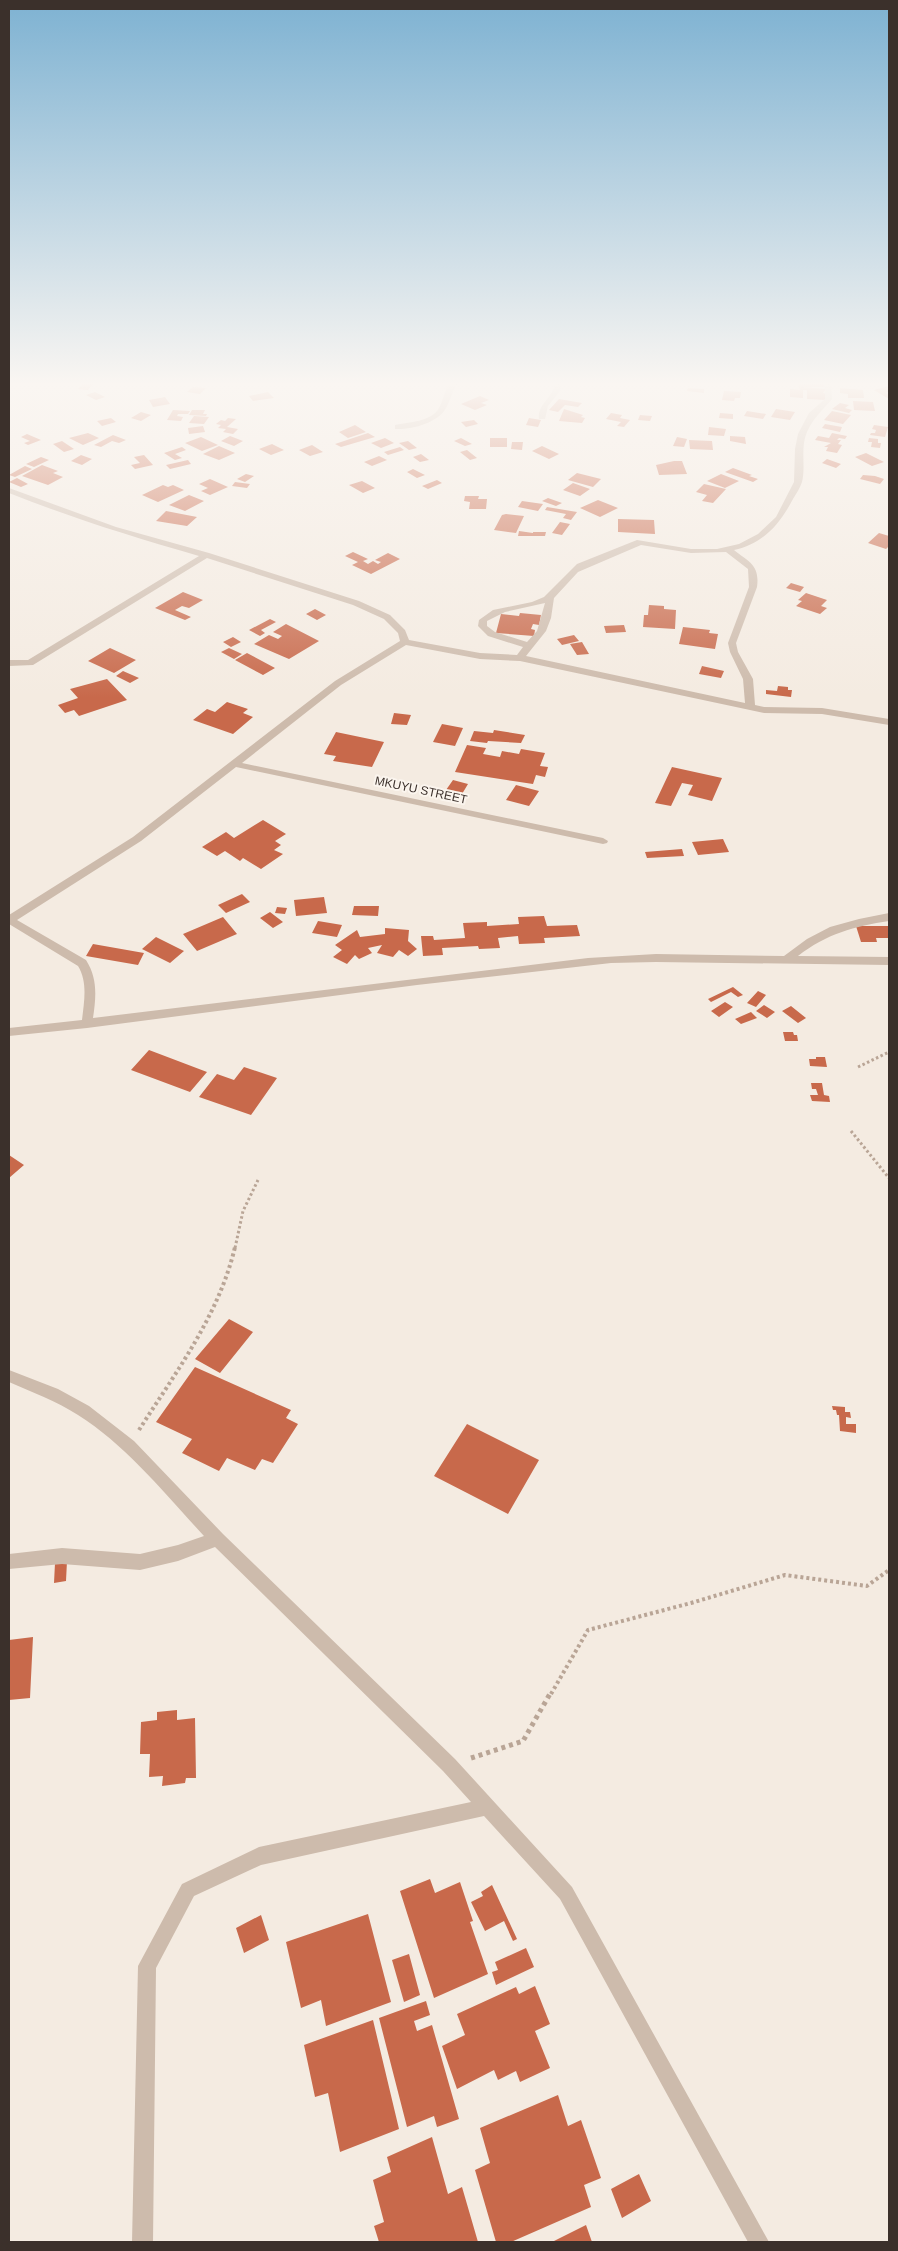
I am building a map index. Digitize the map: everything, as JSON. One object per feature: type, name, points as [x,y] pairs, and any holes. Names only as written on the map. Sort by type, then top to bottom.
[{"type":"street","points":[[528,646],[521,642],[489,634],[483,630],[481,625],[483,620],[496,612],[530,605],[550,598],[576,568],[635,543],[645,542],[691,551],[729,550],[761,536],[780,518],[795,488]]},
{"type":"street","points":[[9,490],[96,523],[206,555],[356,603],[387,617],[402,632],[406,642]]},
{"type":"street","points":[[729,550],[752,568],[754,579],[746,610],[733,635],[732,643],[734,652],[748,679],[750,706]]},
{"type":"street","points":[[9,663],[30,663],[206,555]]},
{"type":"street","points":[[520,658],[544,625],[549,610],[550,598]]},
{"type":"street","points":[[87,1024],[90,987],[86,968],[82,963],[9,920],[137,839],[338,683],[406,642],[480,656],[520,658],[776,712],[851,714],[889,722]]},
{"type":"street","name":"MKUYU STREET","points":[[234,764],[602,840]]},
{"type":"street","points":[[786,960],[807,942],[833,929],[847,924],[889,917]]},
{"type":"street","points":[[9,1032],[87,1024],[397,983],[618,959],[889,961]]},
{"type":"street","points":[[9,1376],[53,1394],[84,1411],[129,1446],[217,1539],[449,1765],[566,1893],[760,2242]]},
{"type":"street","points":[[9,1562],[62,1556],[140,1562],[178,1553],[217,1539]]},
{"type":"street","points":[[142,2242],[147,1966],[188,1890],[259,1856],[487,1807]]},
{"type":"path","points":[[858,1067],[889,1052]]},
{"type":"path","points":[[851,1131],[889,1178]]},
{"type":"path","points":[[129,1446],[200,1334],[218,1300],[233,1255],[244,1210],[258,1180]]},
{"type":"path","points":[[449,1765],[523,1740],[588,1630],[691,1603],[785,1575],[867,1586],[889,1570]]},
{"type":"building","points":[[157,488],[180,488],[184,490],[158,502],[142,495]]},
{"type":"building","points":[[208,488],[226,488],[210,495],[201,491]]},
{"type":"building","points":[[354,488],[375,488],[363,493]]},
{"type":"building","points":[[566,488],[590,489],[580,496],[563,490]]},
{"type":"building","points":[[700,488],[726,489],[713,503],[702,501],[707,495],[696,492]]},
{"type":"building","points":[[189,495],[204,501],[185,511],[169,505]]},
{"type":"building","points":[[465,496],[479,496],[478,499],[487,499],[486,509],[469,509],[470,502],[464,501]]},
{"type":"building","points":[[548,498],[562,503],[556,506],[542,501]]},
{"type":"building","points":[[598,500],[618,508],[600,517],[580,508]]},
{"type":"building","points":[[522,501],[543,504],[538,511],[518,507]]},
{"type":"building","points":[[547,507],[577,512],[571,520],[563,518],[566,514],[545,510]]},
{"type":"building","points":[[166,511],[197,517],[187,526],[156,521]]},
{"type":"building","points":[[502,515],[524,516],[516,533],[494,530]]},
{"type":"building","points":[[618,519],[654,520],[655,534],[618,532]]},
{"type":"building","points":[[560,522],[570,524],[562,535],[552,533]]},
{"type":"building","points":[[519,531],[546,532],[545,536],[518,536]]},
{"type":"building","points":[[879,533],[889,536],[889,546],[886,549],[868,543]]},
{"type":"building","points":[[353,552],[368,559],[363,561],[368,564],[373,561],[378,564],[381,562],[375,560],[388,553],[400,559],[371,574],[352,565],[358,562],[345,556]]},
{"type":"building","points":[[791,583],[804,587],[800,592],[786,588]]},
{"type":"building","points":[[183,592],[203,600],[189,608],[182,606],[175,610],[191,617],[185,620],[155,608]]},
{"type":"building","points":[[806,593],[827,600],[821,606],[827,608],[820,614],[796,606],[802,601],[798,600]]},
{"type":"building","points":[[649,605],[664,606],[664,609],[676,610],[675,629],[643,627],[644,615],[648,615]]},
{"type":"building","points":[[315,609],[326,615],[317,620],[306,614]]},
{"type":"building","points":[[520,613],[541,615],[539,625],[533,624],[531,629],[535,630],[534,636],[496,633],[501,614],[519,616]]},
{"type":"building","points":[[270,619],[276,622],[261,630],[265,633],[260,636],[249,630]]},
{"type":"building","points":[[286,624],[319,641],[289,659],[254,644],[269,635],[278,639],[282,636],[273,632]]},
{"type":"building","points":[[624,625],[626,632],[606,633],[604,626]]},
{"type":"building","points":[[683,627],[710,630],[709,633],[718,634],[715,649],[679,644]]},
{"type":"building","points":[[574,635],[579,641],[562,645],[557,639]]},
{"type":"building","points":[[233,637],[241,642],[231,647],[223,642]]},
{"type":"building","points":[[582,642],[589,654],[577,655],[570,644]]},
{"type":"building","points":[[110,648],[136,660],[114,673],[88,661]]},
{"type":"building","points":[[229,648],[242,654],[234,659],[221,652]]},
{"type":"building","points":[[247,653],[275,668],[263,675],[235,660]]},
{"type":"building","points":[[702,666],[724,671],[721,678],[699,674]]},
{"type":"building","points":[[123,671],[139,678],[130,683],[116,676]]},
{"type":"building","points":[[107,679],[127,700],[79,716],[74,710],[65,713],[58,705],[78,698],[70,689]]},
{"type":"building","points":[[778,686],[788,687],[788,690],[792,690],[791,697],[766,694],[766,690],[777,691]]},
{"type":"building","points":[[227,702],[248,709],[243,713],[253,717],[233,734],[193,720],[207,709],[215,712]]},
{"type":"building","points":[[394,713],[411,715],[407,725],[391,724]]},
{"type":"building","points":[[442,724],[463,728],[455,746],[433,742]]},
{"type":"building","points":[[494,730],[525,735],[521,743],[470,741],[474,731],[493,733]]},
{"type":"building","points":[[336,732],[384,742],[372,767],[333,761],[336,756],[324,754]]},
{"type":"building","points":[[467,745],[486,748],[483,754],[500,757],[502,751],[519,754],[521,749],[545,753],[540,766],[548,767],[545,777],[536,775],[533,784],[455,772]]},
{"type":"building","points":[[672,767],[722,778],[712,801],[688,795],[693,785],[682,783],[671,806],[655,803]]},
{"type":"building","points":[[453,780],[468,784],[462,794],[446,790]]},
{"type":"building","points":[[516,785],[539,791],[529,806],[506,800]]},
{"type":"building","points":[[263,820],[286,834],[275,841],[281,845],[274,850],[283,854],[261,869],[243,858],[240,861],[225,851],[217,856],[202,847],[226,832],[234,838]]},
{"type":"building","points":[[723,839],[729,852],[698,855],[692,842]]},
{"type":"building","points":[[682,849],[684,856],[647,858],[645,852]]},
{"type":"building","points":[[242,894],[250,902],[226,913],[218,905]]},
{"type":"building","points":[[324,897],[327,913],[296,916],[294,900]]},
{"type":"building","points":[[354,906],[379,906],[378,916],[352,915]]},
{"type":"building","points":[[277,907],[287,908],[285,914],[275,913]]},
{"type":"building","points":[[270,912],[283,922],[273,928],[260,918]]},
{"type":"building","points":[[544,916],[547,926],[577,925],[580,936],[544,938],[545,943],[519,944],[518,936],[498,938],[500,948],[479,949],[478,946],[442,948],[443,955],[423,956],[421,936],[433,936],[434,940],[465,938],[463,923],[487,922],[487,926],[519,924],[518,917]]},
{"type":"building","points":[[223,917],[237,934],[197,951],[183,934]]},
{"type":"building","points":[[318,921],[342,925],[337,937],[312,933]]},
{"type":"building","points":[[856,926],[889,926],[889,938],[876,938],[877,942],[861,942]]},
{"type":"building","points":[[385,928],[409,930],[408,941],[417,949],[408,956],[399,950],[393,957],[377,953],[382,945],[368,948],[372,953],[359,959],[355,955],[347,964],[333,957],[342,950],[335,945],[357,930],[360,937],[385,934]]},
{"type":"building","points":[[156,937],[184,951],[170,963],[142,949]]},
{"type":"building","points":[[93,944],[144,953],[138,965],[86,956]]},
{"type":"building","points":[[733,987],[743,995],[738,997],[731,992],[711,1002],[708,999]]},
{"type":"building","points":[[758,991],[766,995],[756,1007],[747,1003]]},
{"type":"building","points":[[725,1002],[733,1007],[719,1017],[711,1011]]},
{"type":"building","points":[[764,1005],[775,1012],[767,1018],[756,1011]]},
{"type":"building","points":[[791,1006],[806,1018],[798,1023],[782,1011]]},
{"type":"building","points":[[751,1012],[757,1018],[741,1024],[735,1019]]},
{"type":"building","points":[[783,1032],[793,1032],[794,1035],[797,1035],[798,1041],[785,1041]]},
{"type":"building","points":[[149,1050],[207,1072],[190,1092],[131,1070]]},
{"type":"building","points":[[816,1057],[825,1057],[827,1067],[810,1066],[809,1059],[816,1059]]},
{"type":"building","points":[[244,1067],[277,1078],[251,1115],[199,1097],[217,1074],[234,1080]]},
{"type":"building","points":[[811,1083],[822,1083],[824,1095],[829,1096],[830,1102],[812,1101],[810,1095],[818,1095],[816,1089],[812,1089]]},
{"type":"building","points":[[9,1155],[24,1165],[9,1178]]},
{"type":"building","points":[[229,1319],[253,1332],[220,1373],[195,1359]]},
{"type":"building","points":[[195,1367],[291,1410],[286,1418],[298,1424],[273,1463],[262,1459],[255,1470],[227,1458],[219,1471],[182,1453],[192,1439],[156,1422]]},
{"type":"building","points":[[832,1406],[845,1407],[845,1412],[850,1412],[851,1418],[846,1417],[846,1424],[856,1424],[856,1433],[840,1431],[839,1415],[837,1415],[836,1410],[833,1410]]},
{"type":"building","points":[[467,1424],[539,1460],[508,1514],[434,1476]]},
{"type":"building","points":[[67,1561],[66,1581],[54,1583],[55,1563]]},
{"type":"building","points":[[33,1637],[30,1698],[9,1700],[9,1640]]},
{"type":"building","points":[[177,1710],[177,1720],[195,1718],[196,1778],[186,1778],[185,1783],[162,1786],[163,1776],[149,1777],[150,1754],[140,1754],[141,1722],[157,1720],[157,1712]]},
{"type":"building","points":[[430,1879],[435,1893],[460,1882],[473,1921],[470,1922],[488,1974],[434,1998],[400,1891]]},
{"type":"building","points":[[492,1885],[517,1939],[513,1941],[504,1921],[485,1931],[471,1902],[483,1896],[481,1892]]},
{"type":"building","points":[[368,1914],[391,2002],[326,2026],[321,2000],[301,2008],[286,1942]]},
{"type":"building","points":[[261,1915],[269,1940],[244,1953],[236,1928]]},
{"type":"building","points":[[526,1948],[534,1967],[496,1985],[492,1972],[498,1970],[495,1962]]},
{"type":"building","points":[[409,1954],[420,1995],[404,2002],[392,1960]]},
{"type":"building","points":[[535,1986],[550,2024],[535,2031],[550,2068],[520,2082],[516,2071],[498,2080],[494,2070],[457,2089],[442,2046],[465,2035],[457,2014],[516,1987],[519,1994]]},
{"type":"building","points":[[426,2001],[430,2015],[414,2021],[417,2031],[432,2025],[459,2119],[437,2127],[434,2116],[407,2127],[379,2018]]},
{"type":"building","points":[[373,2020],[399,2129],[340,2152],[328,2093],[315,2097],[304,2045]]},
{"type":"building","points":[[558,2095],[568,2126],[581,2120],[601,2178],[584,2185],[591,2207],[511,2242],[496,2242],[475,2170],[490,2163],[480,2128]]},
{"type":"building","points":[[432,2137],[448,2194],[462,2187],[478,2242],[379,2242],[374,2226],[384,2222],[373,2180],[391,2172],[387,2157]]},
{"type":"building","points":[[639,2174],[651,2201],[622,2218],[611,2189]]},
{"type":"building","points":[[586,2225],[592,2242],[552,2242]]}]
